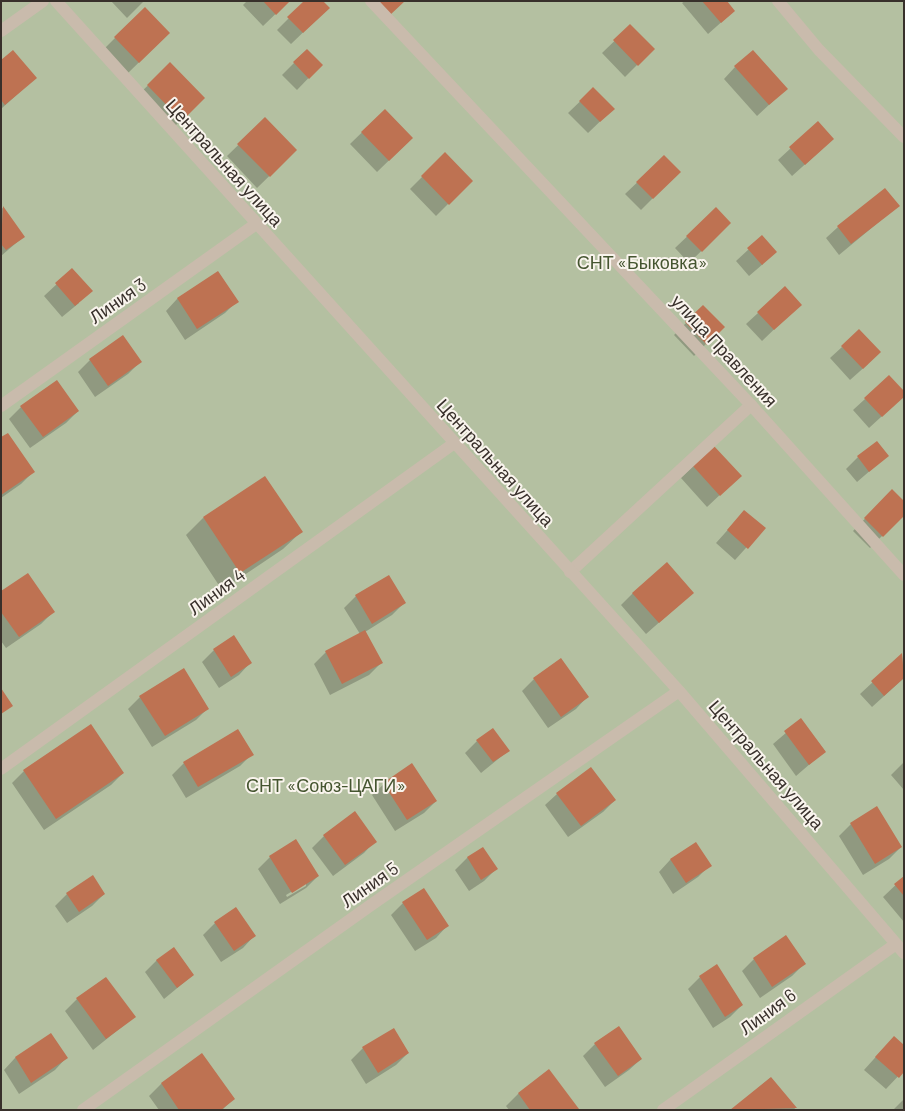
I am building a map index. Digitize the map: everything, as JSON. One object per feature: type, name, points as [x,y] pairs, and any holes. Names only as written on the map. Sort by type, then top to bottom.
[{"type":"street","points":[[1,31],[43,1]]},
{"type":"street","name":"Центральная улица","points":[[56,1],[679,691],[900,948]]},
{"type":"street","name":"улица Правления","points":[[371,1],[751,405],[904,575]]},
{"type":"street","points":[[778,1],[819,50],[904,137]]},
{"type":"street","name":"Линия 3","points":[[1,406],[256,224]]},
{"type":"street","points":[[570,572],[751,405]]},
{"type":"street","name":"Линия 4","points":[[1,769],[454,444]]},
{"type":"street","name":"Линия 5","points":[[83,1110],[679,691]]},
{"type":"street","name":"Линия 6","points":[[663,1110],[900,948]]},
{"type":"green space","points":[[1,1],[904,1],[904,1110],[1,1110]]},
{"type":"building","points":[[263,1],[290,1],[276,15]]},
{"type":"building","points":[[304,1],[323,1],[330,8],[303,33],[287,17]]},
{"type":"building","points":[[377,1],[405,1],[390,15]]},
{"type":"building","points":[[702,1],[727,1],[735,11],[721,23]]},
{"type":"building","points":[[145,7],[170,33],[139,63],[114,37]]},
{"type":"building","points":[[630,24],[655,49],[638,66],[613,40]]},
{"type":"building","points":[[307,49],[323,65],[309,79],[293,62]]},
{"type":"building","points":[[13,50],[37,78],[5,105],[1,100],[1,60]]},
{"type":"building","points":[[753,50],[788,89],[769,105],[734,66]]},
{"type":"building","points":[[170,62],[205,98],[182,121],[147,85]]},
{"type":"building","points":[[593,87],[615,109],[600,122],[579,101]]},
{"type":"building","points":[[385,109],[413,138],[389,161],[361,132]]},
{"type":"building","points":[[265,117],[297,150],[270,177],[237,144]]},
{"type":"building","points":[[818,121],[834,139],[805,165],[789,147]]},
{"type":"building","points":[[445,152],[473,181],[449,205],[421,176]]},
{"type":"building","points":[[664,155],[681,172],[653,199],[636,182]]},
{"type":"building","points":[[885,188],[900,206],[851,244],[837,226]]},
{"type":"building","points":[[3,206],[25,237],[6,250],[1,244]]},
{"type":"building","points":[[716,207],[731,223],[702,252],[686,236]]},
{"type":"building","points":[[762,235],[777,252],[762,265],[747,248]]},
{"type":"building","points":[[72,268],[93,291],[75,306],[55,283]]},
{"type":"building","points":[[218,271],[239,302],[197,329],[177,298]]},
{"type":"building","points":[[785,286],[802,305],[774,330],[757,312]]},
{"type":"building","points":[[703,305],[725,327],[707,345],[685,322]]},
{"type":"building","points":[[859,329],[881,352],[863,369],[841,346]]},
{"type":"building","points":[[123,335],[142,362],[108,386],[89,359]]},
{"type":"building","points":[[889,375],[904,391],[904,397],[882,417],[864,398]]},
{"type":"building","points":[[57,380],[79,411],[43,437],[20,406]]},
{"type":"building","points":[[8,433],[35,472],[1,495],[1,437]]},
{"type":"building","points":[[877,441],[889,456],[869,472],[857,456]]},
{"type":"building","points":[[714,446],[742,476],[720,496],[692,465]]},
{"type":"building","points":[[265,476],[303,532],[240,573],[203,517]]},
{"type":"building","points":[[892,489],[904,501],[904,516],[883,537],[864,518]]},
{"type":"building","points":[[744,510],[766,528],[748,549],[727,530]]},
{"type":"building","points":[[667,562],[694,593],[659,623],[632,593]]},
{"type":"building","points":[[28,573],[55,612],[19,637],[1,612],[1,591]]},
{"type":"building","points":[[389,575],[406,603],[372,624],[355,595]]},
{"type":"building","points":[[365,630],[383,663],[342,684],[325,651]]},
{"type":"building","points":[[234,635],[252,663],[231,677],[213,649]]},
{"type":"building","points":[[902,653],[904,678],[884,696],[871,681]]},
{"type":"building","points":[[561,658],[589,697],[561,717],[533,678]]},
{"type":"building","points":[[184,668],[209,709],[165,736],[139,696]]},
{"type":"building","points":[[1,688],[13,706],[1,714]]},
{"type":"building","points":[[801,718],[826,752],[809,765],[784,731]]},
{"type":"building","points":[[91,724],[124,773],[56,819],[23,770]]},
{"type":"building","points":[[493,728],[510,751],[493,762],[476,740]]},
{"type":"building","points":[[238,729],[254,755],[198,787],[183,762]]},
{"type":"building","points":[[412,763],[437,801],[407,820],[383,783]]},
{"type":"building","points":[[591,767],[616,800],[581,826],[556,793]]},
{"type":"building","points":[[877,806],[902,847],[875,864],[850,823]]},
{"type":"building","points":[[355,811],[377,842],[345,865],[323,835]]},
{"type":"building","points":[[296,839],[319,876],[292,893],[269,856]]},
{"type":"building","points":[[696,842],[712,866],[686,883],[670,859]]},
{"type":"building","points":[[483,847],[498,869],[481,880],[467,857]]},
{"type":"building","points":[[93,875],[105,894],[79,912],[66,893]]},
{"type":"building","points":[[904,876],[904,896],[894,884]]},
{"type":"building","points":[[424,888],[449,926],[427,940],[402,902]]},
{"type":"building","points":[[236,907],[256,936],[234,951],[214,922]]},
{"type":"building","points":[[786,935],[806,964],[772,987],[753,958]]},
{"type":"building","points":[[174,947],[194,975],[177,988],[156,960]]},
{"type":"building","points":[[717,964],[743,1005],[725,1017],[699,976]]},
{"type":"building","points":[[106,977],[136,1017],[106,1039],[76,998]]},
{"type":"building","points":[[619,1026],[642,1059],[618,1076],[594,1043]]},
{"type":"building","points":[[394,1028],[409,1053],[378,1073],[362,1047]]},
{"type":"building","points":[[51,1033],[68,1058],[31,1083],[15,1057]]},
{"type":"building","points":[[894,1036],[904,1045],[904,1072],[899,1078],[875,1057]]},
{"type":"building","points":[[202,1053],[235,1099],[221,1110],[179,1110],[161,1083]]},
{"type":"building","points":[[549,1069],[578,1110],[530,1110],[518,1093]]},
{"type":"building","points":[[771,1077],[797,1108],[730,1110]]},
{"type":"park label","name":"СНТ «Быковка»","points":[[642,263]]},
{"type":"park label","name":"СНТ «Союз-ЦАГИ»","points":[[326,786]]}]
